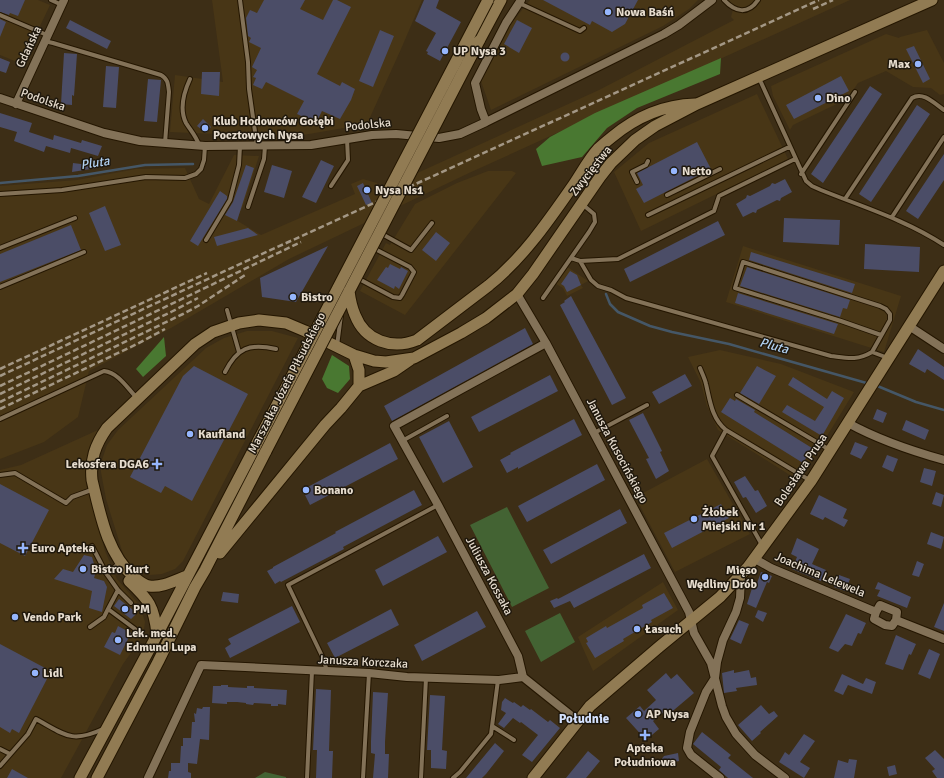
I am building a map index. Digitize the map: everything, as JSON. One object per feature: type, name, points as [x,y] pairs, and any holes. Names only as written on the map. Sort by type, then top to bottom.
[{"type":"main road","name":"Marszałka Józefa Piłsudskiego","points":[[80,778],[157,635],[488,0]]},
{"type":"main road","name":"Marszałka Józefa Piłsudskiego","points":[[97,778],[501,0]]},
{"type":"main road","name":"Zwycięstwa","points":[[305,331],[354,355],[374,361],[386,362],[414,358],[486,318],[517,294],[533,274],[611,163],[634,140],[655,126],[697,104],[932,0]]},
{"type":"main road","points":[[349,291],[355,316],[363,329],[379,341],[394,345],[417,340],[504,274],[528,247],[598,149],[620,130],[649,113],[678,105],[697,104]]},
{"type":"main road","name":"Bolesława Prusa","points":[[533,778],[596,700],[720,597],[741,576],[755,559],[811,481],[944,271]]},
{"type":"main road","name":"Marszałka Józefa Piłsudskiego","points":[[187,576],[162,585],[148,586],[143,584],[121,564],[105,529],[92,480],[91,468],[96,445],[110,425],[137,398],[195,344],[213,332],[231,324],[254,321],[274,321],[286,323],[305,331]]},
{"type":"main road","points":[[354,355],[360,370],[359,386]]},
{"type":"main road","points":[[205,570],[325,424],[341,408],[359,386],[394,371],[414,358]]},
{"type":"main road","name":"Marszałka Józefa Piłsudskiego","points":[[105,529],[107,546],[116,566],[146,598],[151,606],[157,635]]},
{"type":"street","name":"Podolska","points":[[0,98],[104,133],[138,140],[165,143],[202,146],[311,145],[372,135],[396,134],[439,138],[460,134],[486,122],[664,34],[679,25],[712,0]]},
{"type":"street","points":[[486,122],[474,84],[506,23],[520,1]]},
{"type":"street","name":"Gdańska","points":[[16,104],[63,2]]},
{"type":"street","name":"Janusza Kusocińskiego","points":[[517,294],[546,343],[689,612],[694,633],[711,663],[722,706],[736,734],[755,755],[784,778]]},
{"type":"street","points":[[909,326],[944,349]]},
{"type":"street","name":"Juliusza Kossaka","points":[[523,677],[518,656],[438,505],[394,426],[546,343]]},
{"type":"street","points":[[848,422],[861,430],[944,460]]},
{"type":"street","name":"Joachima Lelewela","points":[[755,559],[771,568],[876,612]]},
{"type":"street","points":[[720,778],[691,754],[687,748],[690,732],[700,705],[715,678],[717,662],[723,640],[736,612],[740,598],[741,576]]},
{"type":"street","points":[[880,605],[888,608],[897,612],[896,620],[892,626],[885,625],[874,619],[876,612],[880,605]]},
{"type":"street","points":[[896,620],[944,639]]},
{"type":"street","name":"Janusza Korczaka","points":[[148,778],[201,665],[369,673],[426,678],[498,680],[523,677]]},
{"type":"street","points":[[523,677],[578,721]]},
{"type":"lane","points":[[51,0],[63,2]]},
{"type":"lane","points":[[240,0],[248,62],[249,89],[264,159],[248,207]]},
{"type":"lane","points":[[724,0],[734,8],[747,10],[754,6],[758,0]]},
{"type":"lane","points":[[520,1],[580,31],[584,28]]},
{"type":"lane","points":[[0,15],[53,43],[161,75],[166,78],[169,92],[165,143]]},
{"type":"lane","points":[[758,78],[801,174],[806,181],[812,186],[892,217],[918,230],[944,246]]},
{"type":"lane","points":[[0,194],[62,190],[146,177],[185,178],[196,174],[204,160],[202,146],[183,116],[184,96],[190,79]]},
{"type":"lane","points":[[801,174],[855,92]]},
{"type":"lane","points":[[844,199],[912,98],[917,95],[922,95],[944,110]]},
{"type":"lane","points":[[892,217],[944,137]]},
{"type":"lane","points":[[332,186],[348,160],[347,139]]},
{"type":"lane","points":[[206,240],[230,200],[240,165],[240,146]]},
{"type":"lane","points":[[648,215],[790,147]]},
{"type":"lane","points":[[571,258],[580,261],[618,259],[714,211],[719,196],[795,159]]},
{"type":"lane","points":[[637,182],[632,172],[646,165],[648,161]]},
{"type":"lane","points":[[667,195],[720,168]]},
{"type":"lane","points":[[543,298],[595,222],[594,214],[582,204]]},
{"type":"lane","points":[[0,248],[75,218]]},
{"type":"lane","points":[[337,346],[341,314],[382,234],[411,250],[432,223]]},
{"type":"lane","points":[[359,279],[393,297],[400,298],[412,277],[414,272],[410,267],[375,249]]},
{"type":"lane","points":[[0,287],[84,252]]},
{"type":"lane","points":[[580,261],[591,280],[598,286],[611,290],[626,298],[830,356],[849,358],[863,357],[872,352],[890,320],[890,314],[886,309],[880,306],[743,262],[735,288],[881,335]]},
{"type":"lane","points":[[227,310],[239,352]]},
{"type":"lane","points":[[225,372],[231,359],[239,352],[252,347],[276,349]]},
{"type":"lane","points":[[872,352],[889,358]]},
{"type":"lane","points":[[700,368],[719,425],[811,481]]},
{"type":"lane","points":[[0,419],[104,371],[111,372],[118,377],[137,398]]},
{"type":"lane","points":[[737,396],[830,451]]},
{"type":"lane","points":[[594,433],[647,405]]},
{"type":"lane","points":[[402,441],[447,416]]},
{"type":"lane","points":[[726,430],[712,456],[763,547]]},
{"type":"lane","points":[[0,475],[15,473],[66,502],[72,497],[94,489]]},
{"type":"lane","points":[[327,671],[323,658],[288,585],[438,505]]},
{"type":"lane","points":[[92,546],[106,573],[118,590],[131,603]]},
{"type":"lane","points":[[106,573],[116,566]]},
{"type":"lane","points":[[90,627],[104,617],[118,590]]},
{"type":"lane","points":[[108,609],[135,629]]},
{"type":"lane","points":[[307,778],[312,671]]},
{"type":"lane","points":[[363,778],[369,673]]},
{"type":"lane","points":[[421,778],[426,678]]},
{"type":"lane","points":[[453,778],[460,772],[491,734],[498,680]]},
{"type":"lane","points":[[0,766],[28,734],[36,719],[68,736],[86,736],[107,727]]},
{"type":"lane","points":[[492,726],[514,740]]},
{"type":"lane","points":[[0,749],[10,754]]},
{"type":"shaded area","points":[[0,0],[38,0],[50,5],[22,64],[0,55]]},
{"type":"shaded area","points":[[212,0],[422,0],[367,124],[303,135],[170,132],[175,75],[223,82]]},
{"type":"shaded area","points":[[530,0],[698,0],[689,9],[663,26],[491,110],[481,81],[510,25]]},
{"type":"shaded area","points":[[727,0],[850,0],[469,173],[289,259],[171,328],[89,371],[78,417],[44,442],[0,459],[0,186],[77,180],[136,169],[185,168],[199,199],[209,204],[234,155],[259,156],[243,206],[236,220],[261,235],[355,194],[351,184],[363,179],[377,183],[380,190],[599,90],[734,20],[731,17],[734,6]]},
{"type":"shaded area","points":[[927,30],[944,63],[944,94],[940,95],[931,88],[913,87],[886,71],[858,83],[847,99],[793,125],[790,130],[773,96],[771,86],[886,34],[899,38]]},
{"type":"shaded area","points":[[757,94],[788,159],[641,231],[614,172],[649,143]]},
{"type":"shaded area","points":[[488,171],[512,171],[516,173],[405,315],[360,291],[386,243],[390,245],[415,204],[457,183]]},
{"type":"shaded area","points":[[743,246],[901,296],[884,352],[726,302]]},
{"type":"shaded area","points":[[566,266],[588,281],[581,285],[583,288],[567,296],[563,288],[556,284]]},
{"type":"shaded area","points":[[247,331],[272,331],[298,338],[183,561],[175,569],[162,574],[150,575],[130,564],[123,554],[106,499],[101,472],[101,463],[107,445],[118,430],[206,348],[224,338]]},
{"type":"shaded area","points":[[720,350],[781,364],[854,392],[805,472],[793,477],[718,430],[707,406],[701,383],[688,357]]},
{"type":"shaded area","points":[[98,430],[88,451],[86,484],[105,551],[117,579],[137,602],[142,613],[145,622],[143,636],[123,664],[61,778],[0,778],[0,470],[21,465]]},
{"type":"shaded area","name":"Żłobek Miejski Nr 1","points":[[707,459],[750,534],[675,572],[639,504],[647,500],[643,493]]},
{"type":"shaded area","points":[[663,582],[678,610],[593,671],[578,637]]},
{"type":"green space","points":[[721,58],[720,74],[637,108],[607,128],[582,157],[542,166],[536,149],[550,137],[595,113]]},
{"type":"green space","points":[[164,337],[166,356],[143,377],[136,369]]},
{"type":"green space","points":[[332,355],[349,366],[350,379],[338,393],[327,388],[322,379]]},
{"type":"green space","points":[[507,507],[549,588],[512,607],[470,525]]},
{"type":"green space","points":[[560,613],[575,642],[541,662],[525,631]]},
{"type":"green space","points":[[265,772],[286,777],[286,778],[255,778]]},
{"type":"building","points":[[0,0],[25,0],[18,16],[0,12]]},
{"type":"building","points":[[264,0],[305,0],[300,9],[323,20],[333,0],[337,0],[351,7],[317,74],[340,86],[342,82],[355,89],[351,100],[340,119],[322,111],[316,123],[297,114],[304,101],[266,82],[262,89],[253,85],[256,78],[253,77],[257,70],[252,67],[261,48],[249,42],[251,38],[248,36],[246,18],[250,10],[257,13]]},
{"type":"building","points":[[424,0],[439,0],[436,8],[461,22],[440,61],[427,54],[428,52],[426,51],[436,33],[415,21]]},
{"type":"building","name":"Nowa Baśń","points":[[543,0],[638,0],[625,24],[612,32],[592,21],[590,25]]},
{"type":"building","points":[[0,19],[6,22],[0,37]]},
{"type":"building","points":[[70,20],[111,41],[107,49],[66,28]]},
{"type":"building","points":[[517,20],[532,28],[519,53],[504,44]]},
{"type":"building","points":[[380,30],[394,36],[373,87],[359,81]]},
{"type":"building","name":"Max","points":[[914,46],[930,79],[923,83],[906,49]]},
{"type":"building","points":[[64,53],[77,54],[72,105],[61,104]]},
{"type":"building","points":[[563,53],[567,53],[569,57],[567,61],[563,61],[561,59],[561,55]]},
{"type":"building","points":[[0,58],[10,62],[6,73],[0,71]]},
{"type":"building","points":[[106,66],[119,67],[116,108],[103,107]]},
{"type":"building","points":[[202,72],[220,72],[219,96],[201,94]]},
{"type":"building","name":"Dino","points":[[841,76],[849,91],[794,119],[786,105]]},
{"type":"building","points":[[148,79],[161,80],[157,122],[144,121]]},
{"type":"building","points":[[870,86],[882,94],[823,183],[811,174]]},
{"type":"building","points":[[917,105],[930,114],[871,202],[859,194]]},
{"type":"building","points":[[0,113],[32,123],[29,132],[53,140],[54,135],[81,143],[82,140],[102,146],[98,156],[71,148],[70,153],[46,146],[44,152],[14,141],[17,132],[0,127]]},
{"type":"building","points":[[203,119],[211,127],[206,133],[197,126]]},
{"type":"building","name":"Netto","points":[[697,142],[711,169],[644,203],[636,189],[643,185],[637,173]]},
{"type":"building","points":[[944,154],[944,180],[918,219],[906,211]]},
{"type":"building","points":[[321,160],[334,166],[316,203],[302,197]]},
{"type":"building","points":[[73,163],[97,166],[97,168],[72,172]]},
{"type":"building","points":[[246,165],[254,168],[237,221],[225,215],[233,202]]},
{"type":"building","points":[[272,165],[292,171],[284,198],[264,192]]},
{"type":"building","points":[[785,179],[792,192],[781,198],[780,201],[777,200],[757,210],[756,213],[753,212],[743,217],[736,204],[746,198],[747,195],[750,196],[770,186],[772,183],[775,184]]},
{"type":"building","points":[[363,183],[372,203],[366,205],[357,186]]},
{"type":"building","points":[[220,191],[227,196],[227,199],[198,246],[190,241]]},
{"type":"building","points":[[105,206],[121,245],[105,251],[89,213]]},
{"type":"building","points":[[784,218],[840,220],[839,245],[783,242]]},
{"type":"building","points":[[718,221],[725,235],[630,282],[624,269]]},
{"type":"building","points":[[71,225],[81,250],[0,282],[0,254]]},
{"type":"building","points":[[248,228],[258,235],[217,246],[214,237]]},
{"type":"building","points":[[436,232],[450,243],[436,261],[422,250]]},
{"type":"building","points":[[865,244],[920,247],[919,272],[864,269]]},
{"type":"building","points":[[328,246],[296,302],[262,297],[260,278]]},
{"type":"building","points":[[751,252],[855,284],[852,293],[749,260]]},
{"type":"building","points":[[390,264],[408,271],[399,289],[395,286],[394,289],[377,280],[386,267],[388,268]]},
{"type":"building","points":[[747,267],[850,300],[847,309],[843,308],[840,317],[740,286]]},
{"type":"building","points":[[570,271],[577,275],[581,285],[567,292],[561,284]]},
{"type":"building","points":[[738,293],[838,324],[834,334],[735,303]]},
{"type":"building","points":[[571,296],[626,398],[612,405],[560,305]]},
{"type":"building","points":[[525,328],[533,344],[392,421],[384,406]]},
{"type":"building","points":[[918,349],[944,367],[944,380],[927,369],[925,373],[909,364]]},
{"type":"building","name":"Kaufland","points":[[194,366],[248,394],[192,501],[165,486],[161,493],[130,477],[183,376]]},
{"type":"building","points":[[757,366],[776,376],[759,404],[740,393]]},
{"type":"building","points":[[685,374],[692,386],[659,404],[652,392]]},
{"type":"building","points":[[550,375],[558,391],[479,432],[471,417]]},
{"type":"building","points":[[793,377],[827,399],[832,391],[844,398],[822,436],[782,412],[787,405],[815,421],[824,407],[788,385]]},
{"type":"building","points":[[730,398],[735,401],[736,399],[755,410],[754,412],[812,448],[803,463],[721,412]]},
{"type":"building","points":[[877,409],[887,413],[883,423],[873,419]]},
{"type":"building","points":[[643,413],[662,451],[660,452],[669,471],[656,479],[646,459],[649,458],[629,420]]},
{"type":"building","points":[[574,419],[582,435],[518,469],[518,467],[507,473],[500,460],[511,454],[510,453]]},
{"type":"building","points":[[906,420],[929,430],[925,440],[902,430]]},
{"type":"building","points":[[449,421],[473,467],[443,483],[419,437]]},
{"type":"building","points":[[855,442],[868,447],[861,459],[850,454]]},
{"type":"building","points":[[390,443],[398,459],[310,505],[304,489]]},
{"type":"building","points":[[887,455],[898,459],[893,472],[882,467]]},
{"type":"building","points":[[597,464],[605,480],[527,522],[518,506]]},
{"type":"building","points":[[924,468],[936,471],[932,486],[920,482]]},
{"type":"building","points":[[745,476],[755,491],[758,490],[767,506],[756,513],[746,497],[743,498],[734,482]]},
{"type":"building","points":[[0,484],[49,510],[25,556],[0,543]]},
{"type":"building","points":[[414,490],[422,505],[343,547],[344,549],[275,584],[267,571],[336,533],[335,532]]},
{"type":"building","points":[[936,492],[944,495],[941,507],[932,504]]},
{"type":"building","points":[[643,493],[647,500],[640,503],[636,496]]},
{"type":"building","points":[[819,495],[847,509],[843,518],[848,520],[844,527],[825,517],[823,520],[810,514]]},
{"type":"building","points":[[721,504],[729,518],[672,548],[664,533]]},
{"type":"building","points":[[620,509],[627,523],[551,564],[543,550]]},
{"type":"building","points":[[931,532],[944,537],[941,549],[927,544]]},
{"type":"building","points":[[438,536],[447,552],[383,586],[375,570]]},
{"type":"building","points":[[797,538],[819,549],[812,564],[826,570],[821,581],[792,569],[797,557],[791,554]]},
{"type":"building","points":[[644,554],[651,568],[574,608],[570,601],[554,608],[550,601],[557,598],[558,599]]},
{"type":"building","points":[[84,555],[92,557],[96,571],[94,578],[104,581],[107,587],[102,612],[89,608],[92,591],[54,579],[63,569],[73,572]]},
{"type":"building","points":[[917,561],[924,564],[919,577],[912,575]]},
{"type":"building","points":[[761,572],[772,576],[769,583],[767,582],[756,608],[747,604],[753,585],[756,586]]},
{"type":"building","points":[[839,575],[850,579],[845,591],[834,587]]},
{"type":"building","points":[[878,582],[911,597],[907,608],[877,596],[880,590],[875,589]]},
{"type":"building","points":[[223,592],[239,594],[238,603],[221,601]]},
{"type":"building","points":[[664,593],[673,608],[651,620],[652,622],[623,639],[624,641],[595,658],[586,643],[588,642],[586,638],[606,626],[607,628],[643,608],[642,605]]},
{"type":"building","name":"PM","points":[[119,599],[137,613],[131,619],[114,606]]},
{"type":"building","points":[[944,603],[944,631],[934,627]]},
{"type":"building","points":[[292,606],[300,622],[230,658],[225,648],[231,644],[228,639]]},
{"type":"building","points":[[391,609],[399,625],[335,658],[327,643]]},
{"type":"building","points":[[758,610],[767,613],[763,622],[755,617]]},
{"type":"building","points":[[477,611],[486,627],[422,661],[414,645]]},
{"type":"building","points":[[846,614],[866,623],[861,634],[858,633],[852,646],[845,644],[838,652],[829,648]]},
{"type":"building","points":[[739,620],[749,624],[741,644],[730,639]]},
{"type":"building","name":"Lek. med. Edmund Lupa","points":[[118,626],[131,633],[120,655],[104,647],[112,632],[115,633]]},
{"type":"building","points":[[896,635],[916,644],[911,655],[909,654],[903,670],[885,664]]},
{"type":"building","points":[[0,644],[47,669],[44,675],[48,677],[19,733],[12,729],[10,733],[0,727]]},
{"type":"building","points":[[929,649],[940,654],[930,679],[918,674]]},
{"type":"building","points":[[734,670],[734,673],[749,670],[751,678],[756,677],[757,685],[736,688],[737,691],[724,693],[722,673]]},
{"type":"building","points":[[666,673],[671,679],[677,674],[694,693],[668,715],[665,711],[653,721],[659,729],[646,740],[626,718],[640,706],[644,711],[656,700],[647,690]]},
{"type":"building","points":[[842,674],[863,684],[866,678],[876,682],[872,694],[848,685],[843,695],[834,691]]},
{"type":"building","points":[[221,685],[247,688],[247,686],[254,686],[254,688],[287,690],[286,705],[278,704],[278,706],[271,706],[271,704],[254,703],[253,705],[237,702],[227,702],[227,704],[212,703],[213,686]]},
{"type":"building","points":[[316,689],[331,690],[329,751],[333,751],[332,778],[316,778],[317,750],[313,750]]},
{"type":"building","points":[[373,692],[388,693],[385,754],[389,754],[388,778],[373,778],[375,754],[371,753],[371,741]]},
{"type":"building","points":[[430,695],[445,696],[442,750],[447,751],[446,769],[431,768],[431,750],[427,750]]},
{"type":"building","points":[[505,698],[521,707],[523,705],[530,710],[531,709],[548,722],[550,720],[560,728],[532,762],[522,755],[538,735],[513,718],[504,728],[498,724],[506,713],[501,710],[502,702]]},
{"type":"building","points":[[761,705],[769,714],[774,711],[778,716],[752,741],[738,725]]},
{"type":"building","points":[[203,707],[210,707],[209,740],[200,739],[197,764],[188,763],[188,772],[191,773],[191,778],[168,778],[169,771],[171,771],[171,763],[180,763],[183,738],[191,738],[192,722],[195,722],[194,713],[196,714],[197,708],[202,709]]},
{"type":"building","points":[[702,732],[731,755],[728,758],[753,778],[728,778],[719,770],[721,767],[693,744]]},
{"type":"building","points":[[804,734],[815,741],[800,762],[810,768],[804,778],[779,762],[785,752],[789,755]]},
{"type":"building","points":[[495,743],[504,751],[486,774],[482,778],[466,778]]},
{"type":"building","points":[[935,750],[944,759],[944,778],[937,778],[932,771],[935,769],[925,758]]},
{"type":"building","points":[[588,751],[600,761],[586,778],[566,778]]},
{"type":"building","points":[[678,753],[679,761],[656,766],[664,756]]},
{"type":"building","points":[[849,759],[857,760],[854,778],[834,778],[838,760],[848,763]]},
{"type":"building","points":[[895,765],[897,774],[889,776],[887,767]]},
{"type":"building","points":[[12,769],[28,778],[7,778]]},
{"type":"waterway","name":"Pluta","points":[[0,183],[78,176],[145,165],[193,164]]},
{"type":"waterway","name":"Pluta","points":[[606,294],[610,304],[618,312],[650,326],[729,344],[870,384]]},
{"type":"waterway","name":"Pluta","points":[[875,385],[916,402],[944,410]]},
{"type":"railway","points":[[0,376],[227,270],[819,0]]},
{"type":"railway","points":[[813,9],[833,0]]},
{"type":"railway","points":[[0,386],[301,242]]},
{"type":"railway","points":[[0,369],[207,273]]},
{"type":"railway","points":[[0,402],[183,314],[198,306],[245,275]]},
{"type":"railway","points":[[0,394],[198,298]]},
{"type":"railway","points":[[0,409],[137,344],[165,329]]},
{"type":"place","name":"Nowa Baśń","points":[[608,12]]},
{"type":"place","name":"UP Nysa 3","points":[[445,51]]},
{"type":"place","name":"Max","points":[[918,64]]},
{"type":"place","name":"Dino","points":[[818,98]]},
{"type":"place","name":"Klub Hodowców Gołębi Pocztowych Nysa","points":[[205,128]]},
{"type":"place","name":"Netto","points":[[674,171]]},
{"type":"place","name":"Nysa Ns1","points":[[367,190]]},
{"type":"place","name":"Bistro","points":[[293,297]]},
{"type":"place","name":"Kaufland","points":[[190,434]]},
{"type":"place","name":"Lekosfera DGA6","points":[[157,464]]},
{"type":"place","name":"Bonano","points":[[306,490]]},
{"type":"place","name":"Żłobek Miejski Nr 1","points":[[694,519]]},
{"type":"place","name":"Euro Apteka","points":[[23,548]]},
{"type":"place","name":"Bistro Kurt","points":[[83,569]]},
{"type":"place","name":"Mięso Wędliny Drób","points":[[765,577]]},
{"type":"place","name":"PM","points":[[125,609]]},
{"type":"place","name":"Vendo Park","points":[[15,617]]},
{"type":"place","name":"Łasuch","points":[[637,629]]},
{"type":"place","name":"Lek. med. Edmund Lupa","points":[[118,640]]},
{"type":"place","name":"Lidl","points":[[35,673]]},
{"type":"place","name":"AP Nysa","points":[[638,714]]},
{"type":"place","name":"Apteka Południowa","points":[[645,735]]},
{"type":"district","name":"Południe","points":[[584,719]]}]
